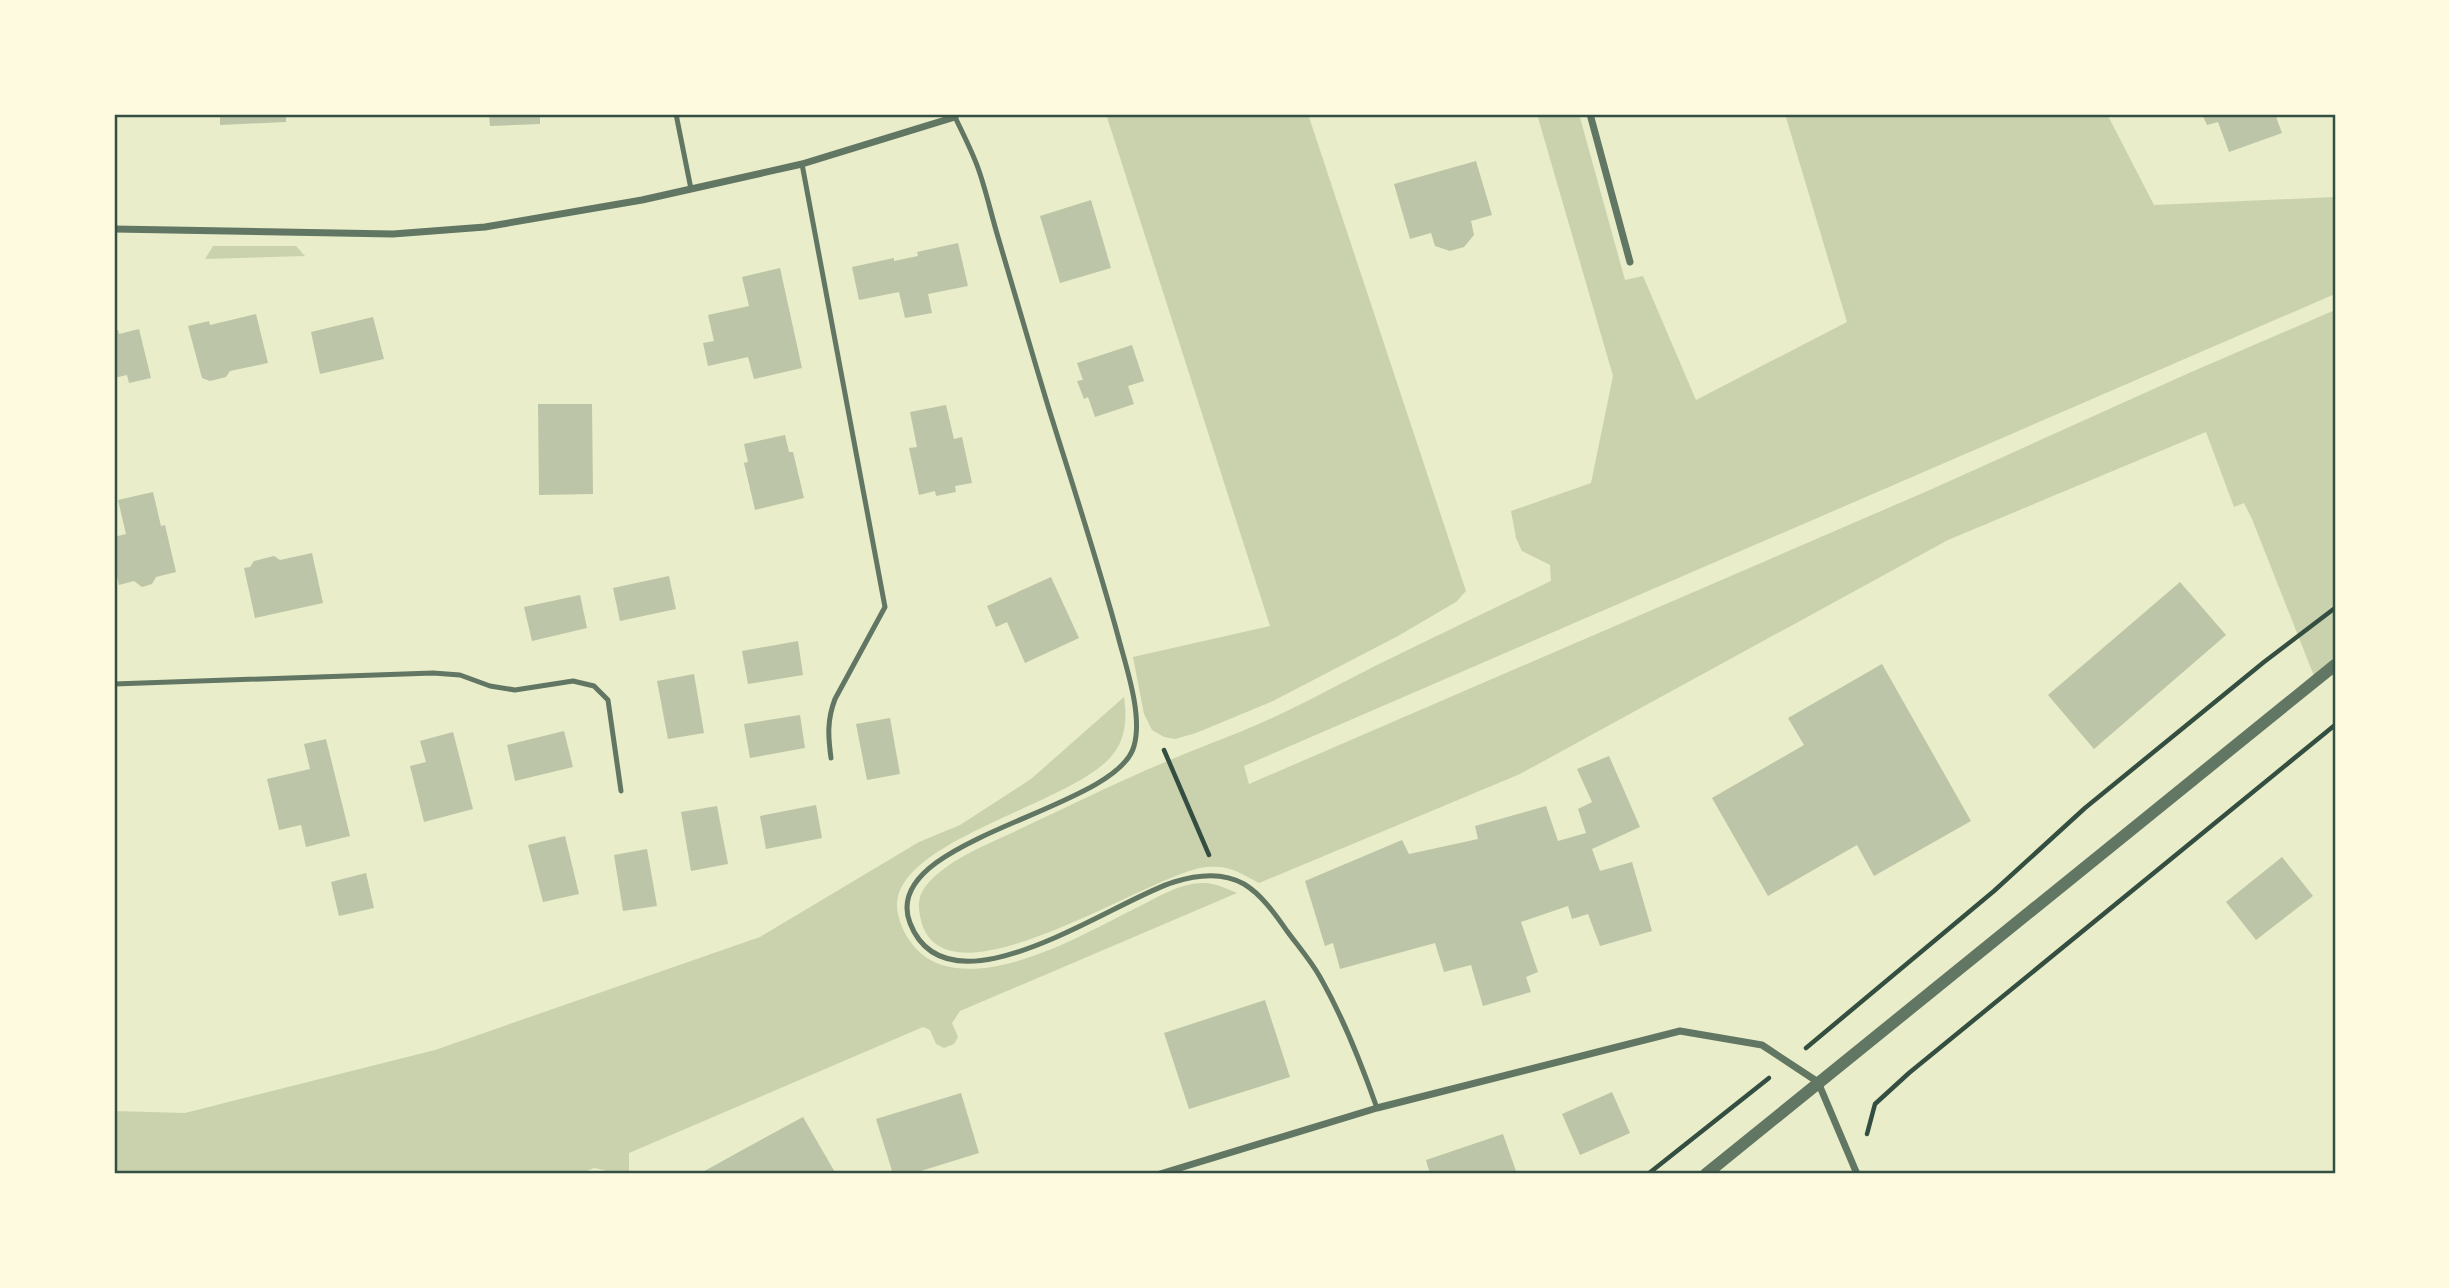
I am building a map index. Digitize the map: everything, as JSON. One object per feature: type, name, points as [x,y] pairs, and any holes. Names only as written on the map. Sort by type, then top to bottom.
[{"type":"street","points":[[1590,114],[1630,262]]},
{"type":"street","points":[[114,229],[393,234],[485,227],[642,200],[802,164],[955,115]]},
{"type":"street","points":[[1706,1174],[2335,665]]},
{"type":"street","points":[[1160,1174],[1377,1108],[1680,1031],[1762,1045],[1818,1082],[1857,1174]]},
{"type":"lane","points":[[676,114],[691,189]]},
{"type":"lane","points":[[955,115],[977,167],[1101,575],[1128,671],[1136,737],[1133,752],[1122,765],[1097,784],[964,846],[929,867],[916,881],[909,896],[908,921],[923,944],[936,954],[956,961],[975,962],[1006,956],[1041,944],[1171,883],[1199,877],[1230,878],[1254,891],[1271,908],[1318,974],[1355,1046],[1377,1108]]},
{"type":"lane","points":[[802,164],[885,607],[829,714],[827,727],[831,758]]},
{"type":"lane","points":[[114,684],[433,673],[460,675],[490,686],[515,690],[573,681],[594,686],[608,700],[621,791]]},
{"type":"path","points":[[1648,1174],[1788,1063],[1994,891],[2084,808],[2335,608]]},
{"type":"path","points":[[1846,1148],[1866,1135],[1875,1104],[1909,1073],[2335,724]]},
{"type":"path","points":[[1164,750],[1187,800],[1216,876]]},
{"type":"green space","points":[[1106,114],[1308,114],[1466,591],[1456,602],[1398,636],[1273,701],[1175,739],[1164,737],[1152,730],[1144,714],[1133,657],[1270,626]]},
{"type":"green space","points":[[1537,114],[1579,114],[1625,280],[1643,276],[1696,400],[1847,322],[1785,114],[2107,114],[2154,205],[2335,197],[2335,294],[1244,766],[1249,784],[1932,489],[2335,310],[2335,665],[2316,681],[2252,519],[2244,503],[2234,507],[2206,432],[1948,540],[1520,774],[1259,883],[1229,869],[1207,867],[1180,874],[1051,932],[1005,947],[965,953],[936,944],[920,916],[920,897],[930,881],[963,856],[1129,778],[1276,716],[1551,581],[1550,565],[1522,551],[1516,538],[1511,511],[1591,483],[1613,376]]},
{"type":"green space","points":[[213,246],[296,246],[305,256],[205,259]]},
{"type":"green space","points":[[1124,697],[1125,719],[1121,740],[1114,753],[1093,772],[946,846],[917,868],[900,891],[899,918],[913,946],[925,957],[939,964],[963,969],[989,967],[1043,953],[1186,885],[1210,883],[1237,893],[960,1011],[952,1023],[958,1037],[954,1044],[944,1048],[936,1044],[930,1030],[923,1027],[629,1153],[629,1174],[607,1174],[604,1170],[594,1168],[580,1174],[114,1174],[114,1111],[185,1113],[435,1050],[760,937],[919,842],[960,825],[1031,779]]},
{"type":"building","points":[[220,114],[286,114],[286,122],[220,125]]},
{"type":"building","points":[[489,114],[540,114],[540,124],[490,126]]},
{"type":"building","points":[[2202,114],[2275,114],[2282,133],[2229,152],[2218,122],[2207,125]]},
{"type":"building","points":[[1476,161],[1492,215],[1471,221],[1474,235],[1464,247],[1450,251],[1435,246],[1431,233],[1410,239],[1394,184]]},
{"type":"building","points":[[1091,200],[1111,268],[1060,283],[1040,216]]},
{"type":"building","points":[[958,243],[968,286],[928,294],[932,313],[905,318],[899,292],[859,300],[852,267],[918,256],[917,252]]},
{"type":"building","points":[[780,268],[802,368],[754,379],[748,357],[708,366],[703,343],[714,341],[708,315],[749,306],[742,277]]},
{"type":"building","points":[[256,314],[268,363],[230,371],[226,377],[210,381],[202,378],[188,326],[209,321],[210,325]]},
{"type":"building","points":[[373,317],[384,359],[320,374],[311,332]]},
{"type":"building","points":[[139,329],[151,378],[129,383],[127,375],[114,378],[114,331],[118,330],[119,334]]},
{"type":"building","points":[[1132,345],[1144,381],[1128,386],[1134,404],[1095,417],[1088,397],[1084,399],[1077,381],[1083,380],[1077,363]]},
{"type":"building","points":[[538,404],[592,404],[593,494],[539,495]]},
{"type":"building","points":[[946,405],[954,439],[962,437],[972,483],[955,486],[956,492],[936,496],[935,491],[919,495],[909,448],[917,447],[910,412]]},
{"type":"building","points":[[785,435],[789,452],[793,452],[804,498],[755,510],[744,463],[748,462],[744,444]]},
{"type":"building","points":[[153,492],[161,526],[165,525],[176,572],[156,577],[152,584],[142,587],[134,581],[119,585],[114,562],[114,537],[126,534],[118,500]]},
{"type":"building","points":[[312,553],[323,603],[255,618],[244,568],[250,567],[254,561],[274,556],[280,560]]},
{"type":"building","points":[[669,576],[676,609],[620,621],[613,588]]},
{"type":"building","points":[[1051,577],[1079,638],[1025,663],[1007,622],[996,627],[987,606]]},
{"type":"building","points":[[2180,582],[2226,635],[2094,749],[2048,695]]},
{"type":"building","points":[[580,595],[587,628],[532,641],[524,607]]},
{"type":"building","points":[[798,641],[803,675],[748,684],[742,651]]},
{"type":"building","points":[[1882,664],[1971,821],[1874,876],[1857,845],[1768,896],[1712,798],[1804,745],[1788,718]]},
{"type":"building","points":[[694,674],[704,733],[668,739],[657,681]]},
{"type":"building","points":[[800,715],[805,748],[750,758],[744,724]]},
{"type":"building","points":[[890,718],[900,774],[867,780],[856,724]]},
{"type":"building","points":[[564,731],[573,767],[515,781],[507,745]]},
{"type":"building","points":[[453,732],[473,809],[424,822],[410,766],[426,762],[420,741]]},
{"type":"building","points":[[326,739],[350,836],[306,847],[301,825],[279,830],[267,779],[310,769],[304,744]]},
{"type":"building","points":[[1609,756],[1640,827],[1592,849],[1600,871],[1632,862],[1652,931],[1600,946],[1588,914],[1572,919],[1568,906],[1521,922],[1538,972],[1526,977],[1531,992],[1483,1006],[1471,965],[1444,972],[1435,943],[1340,969],[1333,943],[1325,946],[1305,881],[1402,840],[1409,854],[1478,839],[1475,826],[1546,806],[1558,841],[1586,833],[1578,809],[1592,802],[1577,769]]},
{"type":"building","points":[[816,805],[822,838],[766,849],[760,816]]},
{"type":"building","points":[[717,806],[728,864],[691,871],[681,812]]},
{"type":"building","points":[[565,836],[579,894],[543,902],[528,845]]},
{"type":"building","points":[[647,849],[657,906],[623,911],[614,855]]},
{"type":"building","points":[[2282,857],[2313,896],[2256,940],[2226,902]]},
{"type":"building","points":[[366,873],[374,908],[339,916],[331,882]]},
{"type":"building","points":[[1265,1000],[1290,1077],[1189,1109],[1164,1033]]},
{"type":"building","points":[[1612,1092],[1630,1133],[1580,1155],[1562,1114]]},
{"type":"building","points":[[961,1093],[979,1153],[911,1174],[893,1174],[876,1119]]},
{"type":"building","points":[[803,1117],[836,1174],[699,1174],[746,1148]]},
{"type":"building","points":[[1503,1134],[1517,1174],[1430,1174],[1426,1160]]}]
